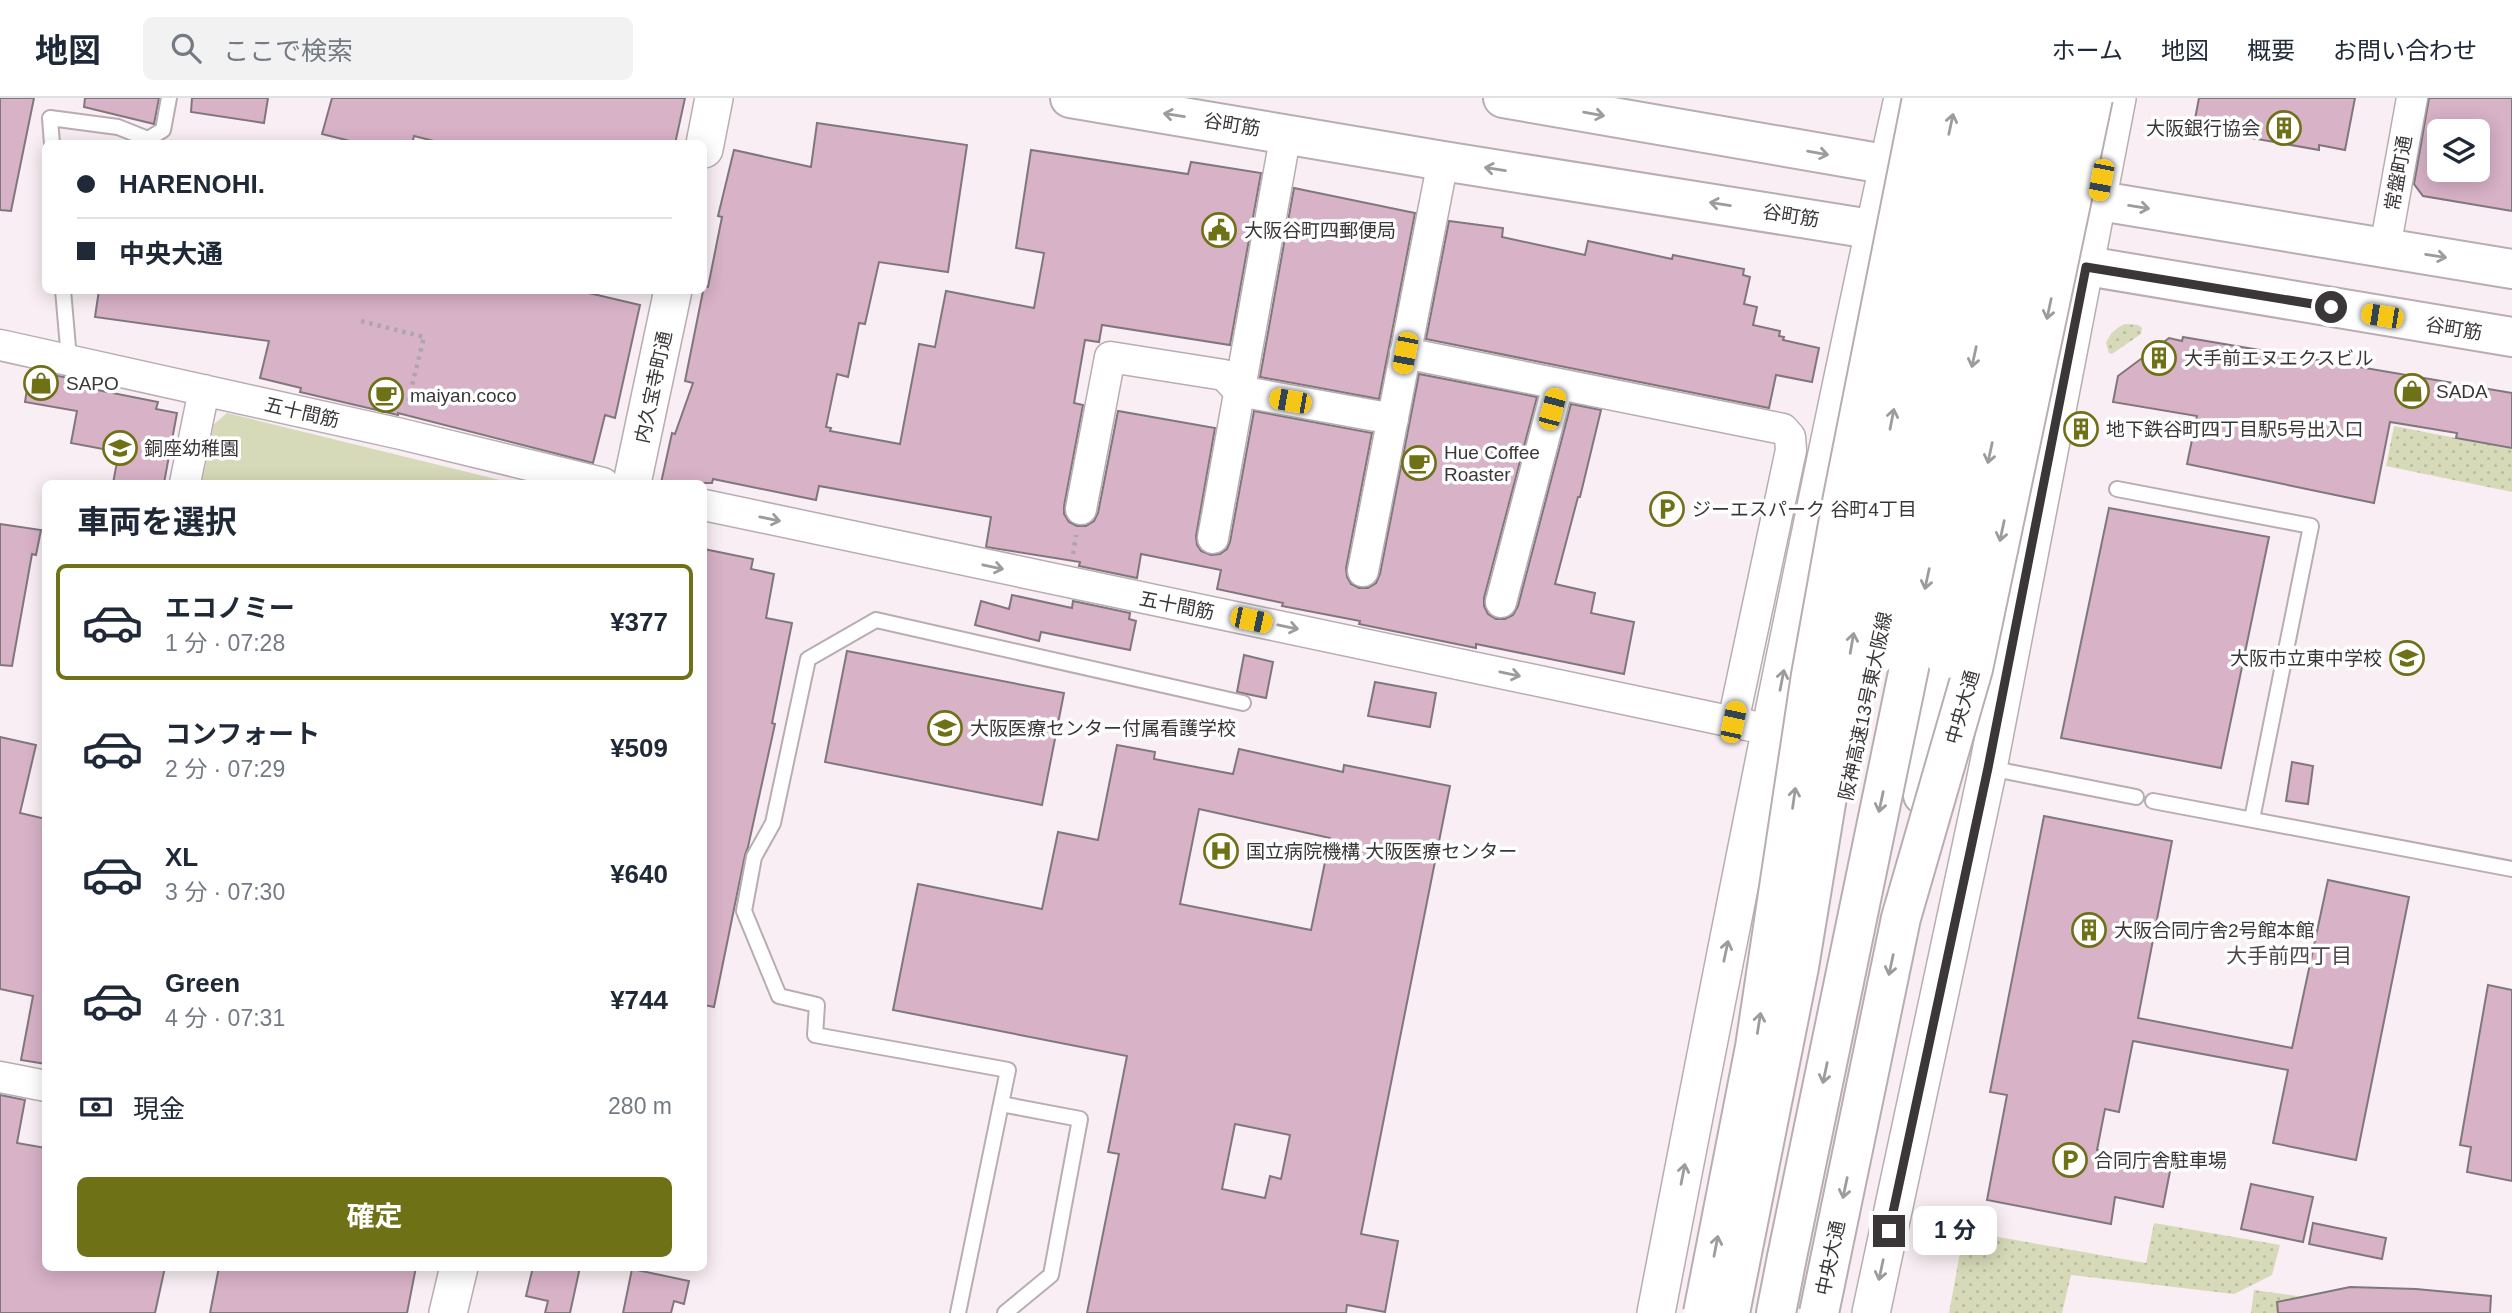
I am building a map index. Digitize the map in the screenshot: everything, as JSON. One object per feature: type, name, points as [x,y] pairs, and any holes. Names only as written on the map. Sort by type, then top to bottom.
[{"type":"main road","name":"谷町筋","points":[[1070,98],[1443,161],[1873,228],[2086,267],[2512,337]]},
{"type":"main road","points":[[1503,98],[1888,165],[2512,268]]},
{"type":"main road","points":[[1703,1313],[1757,1035],[1811,675],[1842,502],[1922,98]]},
{"type":"main road","points":[[1730,1313],[1799,967],[1877,498],[1956,98]]},
{"type":"main road","name":"阪神高速13号東大阪線","points":[[1738,1313],[1990,98]]},
{"type":"main road","name":"阪神高速13号東大阪線","points":[[1776,1313],[2028,98]]},
{"type":"main road","points":[[1901,919],[1947,659],[2063,98]]},
{"type":"main road","name":"中央大通","points":[[1819,1313],[1901,919],[1973,668],[2093,98]]},
{"type":"street","points":[[706,140],[714,98]]},
{"type":"street","points":[[1656,1313],[1717,996],[1873,228],[1903,98]]},
{"type":"street","name":"中央大通","points":[[1871,1313],[1988,768],[2117,98]]},
{"type":"street","name":"常盤町通","points":[[2385,248],[2412,98]]},
{"type":"street","points":[[1213,538],[1286,133]]},
{"type":"street","points":[[1363,571],[1443,161]]},
{"type":"street","name":"内久宝寺町通","points":[[633,480],[672,294]]},
{"type":"street","name":"五十間筋","points":[[0,345],[401,434],[591,480]]},
{"type":"street","points":[[1405,353],[1783,429],[1790,437],[1791,450],[1733,722]]},
{"type":"street","points":[[1082,509],[1110,357],[1224,375],[1239,391],[1393,419]]},
{"type":"street","points":[[1501,602],[1559,385]]},
{"type":"street","points":[[186,480],[204,390]]},
{"type":"street","name":"五十間筋","points":[[707,506],[1772,730]]},
{"type":"street","points":[[0,1077],[42,1085]]},
{"type":"street","points":[[448,1313],[457,1271]]},
{"type":"lane","points":[[52,140],[50,118],[118,127],[148,139],[163,131],[169,98]]},
{"type":"lane","points":[[63,294],[69,359]]},
{"type":"lane","points":[[2117,489],[2311,526],[2252,819]]},
{"type":"lane","points":[[958,1313],[1008,1070],[815,1035],[817,1005],[779,996],[744,911],[754,857],[772,823],[808,659],[876,620],[1243,703]]},
{"type":"lane","points":[[1988,768],[2136,797]]},
{"type":"lane","points":[[2153,801],[2512,869]]},
{"type":"lane","points":[[1001,1104],[1080,1119],[1051,1275],[1005,1313]]},
{"type":"path","points":[[361,321],[424,337],[401,434]]},
{"type":"path","points":[[1068,583],[1082,509]]},
{"type":"green space","points":[[2125,324],[2138,325],[2142,328],[2141,334],[2112,354],[2109,353],[2106,343],[2116,329]]},
{"type":"green space","points":[[227,413],[500,480],[203,480],[214,424]]},
{"type":"green space","points":[[2394,426],[2512,449],[2512,492],[2386,466]]},
{"type":"green space","points":[[2154,1223],[2280,1245],[2272,1275],[2234,1294],[2071,1275],[2062,1313],[1949,1313],[1964,1231],[2146,1263]]},
{"type":"green space","points":[[2254,1290],[2305,1297],[2302,1313],[2251,1313]]},
{"type":"building","points":[[0,98],[34,98],[11,211],[0,210]]},
{"type":"building","points":[[85,98],[159,98],[154,124],[84,107]]},
{"type":"building","points":[[192,98],[268,98],[264,123],[191,112]]},
{"type":"building","points":[[332,98],[685,98],[676,140],[430,140],[414,136],[413,140],[346,140],[322,134]]},
{"type":"building","name":"大阪銀行協会","points":[[2199,98],[2355,98],[2345,150],[2319,145],[2319,150],[2218,132],[2220,124],[2195,119]]},
{"type":"building","points":[[2429,98],[2512,98],[2512,211],[2423,196],[2414,184]]},
{"type":"building","points":[[817,123],[967,145],[948,272],[879,262],[865,324],[859,323],[848,377],[837,374],[826,427],[831,428],[830,431],[900,444],[919,344],[935,347],[946,291],[1034,308],[1044,253],[1016,248],[1031,150],[1188,174],[1191,162],[1261,173],[1230,345],[1102,325],[1099,342],[1085,340],[1074,403],[1083,405],[1064,506],[1064,514],[1069,522],[1086,526],[1094,521],[1098,513],[1118,411],[1215,428],[1196,536],[1201,551],[1211,555],[1220,554],[1227,549],[1230,542],[1254,411],[1372,433],[1346,568],[1351,584],[1368,588],[1376,583],[1380,574],[1419,374],[1537,397],[1484,598],[1488,614],[1496,619],[1505,619],[1513,615],[1518,606],[1571,404],[1601,410],[1555,584],[1595,593],[1591,613],[1634,622],[1624,674],[1476,644],[1476,648],[1282,606],[1283,603],[1217,589],[1221,570],[1141,554],[1137,578],[1079,566],[1080,562],[986,547],[991,517],[819,486],[816,500],[713,479],[712,483],[707,483],[707,480],[662,480],[672,433],[675,434],[693,383],[685,381],[702,294],[707,294],[722,217],[718,216],[734,150],[811,167]]},
{"type":"building","points":[[1294,188],[1415,213],[1379,399],[1260,377]]},
{"type":"building","points":[[1449,221],[1503,228],[1502,237],[1585,255],[1588,241],[1672,259],[1673,255],[1744,269],[1743,275],[1750,277],[1744,304],[1757,307],[1753,325],[1780,331],[1779,336],[1784,337],[1783,340],[1819,348],[1812,382],[1776,375],[1769,408],[1426,339]]},
{"type":"building","points":[[98,294],[593,294],[640,305],[615,418],[605,415],[593,463],[398,413],[300,392],[301,388],[260,378],[269,341],[95,317]]},
{"type":"building","points":[[2183,337],[2512,393],[2512,448],[2456,438],[2457,433],[2390,422],[2374,503],[2187,464],[2197,416],[2113,402],[2118,376],[2169,338],[2182,341]]},
{"type":"building","name":"銅座幼稚園","points":[[30,370],[68,378],[67,384],[158,402],[156,409],[177,413],[165,480],[114,480],[119,452],[71,443],[77,411],[25,402]]},
{"type":"building","points":[[2109,508],[2269,537],[2221,768],[2061,738]]},
{"type":"building","points":[[0,524],[41,530],[36,555],[32,554],[12,666],[0,665]]},
{"type":"building","points":[[707,550],[753,559],[751,569],[774,574],[766,618],[792,623],[772,723],[775,724],[714,1007],[707,1006]]},
{"type":"building","points":[[1012,595],[1072,608],[1073,601],[1130,613],[1129,619],[1136,621],[1130,650],[1041,632],[1039,641],[975,625],[981,601],[1009,609]]},
{"type":"building","name":"大阪医療センター付属看護学校","points":[[847,651],[1064,693],[1042,805],[825,762]]},
{"type":"building","points":[[1244,655],[1273,662],[1266,698],[1237,692]]},
{"type":"building","points":[[1375,682],[1436,693],[1430,727],[1368,716]]},
{"type":"building","points":[[0,737],[36,745],[20,813],[42,818],[42,1063],[21,1060],[33,996],[0,989]]},
{"type":"building","points":[[1117,745],[1155,752],[1154,759],[1233,774],[1239,749],[1343,772],[1344,765],[1450,786],[1361,1234],[1398,1241],[1385,1312],[1347,1305],[1346,1313],[1087,1313],[1119,1154],[1108,1152],[1127,1056],[893,1010],[918,884],[1042,909],[1058,832],[1098,840]],"holes":[[[1199,809],[1330,838],[1311,930],[1180,904]],[[1235,1124],[1290,1135],[1281,1179],[1270,1176],[1265,1198],[1222,1189]]]},
{"type":"building","points":[[2292,762],[2313,766],[2308,804],[2286,801]]},
{"type":"building","points":[[2044,816],[2172,841],[2138,1018],[2292,1048],[2328,880],[2409,897],[2356,1160],[2273,1143],[2288,1070],[2133,1041],[2119,1112],[2105,1109],[2097,1150],[2171,1166],[2163,1207],[2115,1197],[2111,1224],[1987,1200],[2007,1095],[1990,1092]]},
{"type":"building","points":[[2488,985],[2512,990],[2512,1181],[2467,1172],[2471,1147],[2460,1145]]},
{"type":"building","points":[[0,1095],[25,1100],[17,1143],[42,1147],[42,1271],[164,1271],[155,1313],[0,1313]]},
{"type":"building","points":[[2251,1184],[2313,1197],[2303,1242],[2241,1229]]},
{"type":"building","points":[[2313,1223],[2386,1238],[2382,1259],[2309,1244]]},
{"type":"building","points":[[218,1271],[415,1271],[407,1313],[210,1313]]},
{"type":"building","points":[[532,1271],[579,1271],[570,1313],[545,1313],[548,1301],[526,1296]]},
{"type":"building","points":[[632,1271],[689,1281],[684,1304],[674,1301],[671,1313],[623,1313]]},
{"type":"building","points":[[2350,1287],[2416,1289],[2491,1296],[2490,1313],[2278,1313],[2277,1302]]},
{"type":"place","name":"大阪銀行協会","points":[[2284,128]]},
{"type":"place","name":"大阪谷町四郵便局","points":[[1219,230]]},
{"type":"place","name":"大手前エヌエクスビル","points":[[2159,358]]},
{"type":"place","name":"SAPO","points":[[41,383]]},
{"type":"place","name":"SADA","points":[[2412,391]]},
{"type":"place","name":"maiyan.coco","points":[[386,395]]},
{"type":"place","name":"地下鉄谷町四丁目駅5号出入口","points":[[2081,429]]},
{"type":"place","name":"銅座幼稚園","points":[[120,448]]},
{"type":"place","name":"Hue Coffee Roaster","points":[[1419,463]]},
{"type":"place","name":"ジーエスパーク 谷町4丁目","points":[[1667,509]]},
{"type":"place","name":"大阪市立東中学校","points":[[2407,658]]},
{"type":"place","name":"大阪医療センター付属看護学校","points":[[945,728]]},
{"type":"place","name":"国立病院機構 大阪医療センター","points":[[1221,851]]},
{"type":"place","name":"大阪合同庁舎2号館本館","points":[[2089,930]]},
{"type":"place","name":"合同庁舎駐車場","points":[[2070,1160]]},
{"type":"district","name":"大手前四丁目","points":[[2289,956]]},
{"type":"route","points":[[1889,1231],[1988,768],[2086,267],[2331,307]]}]
